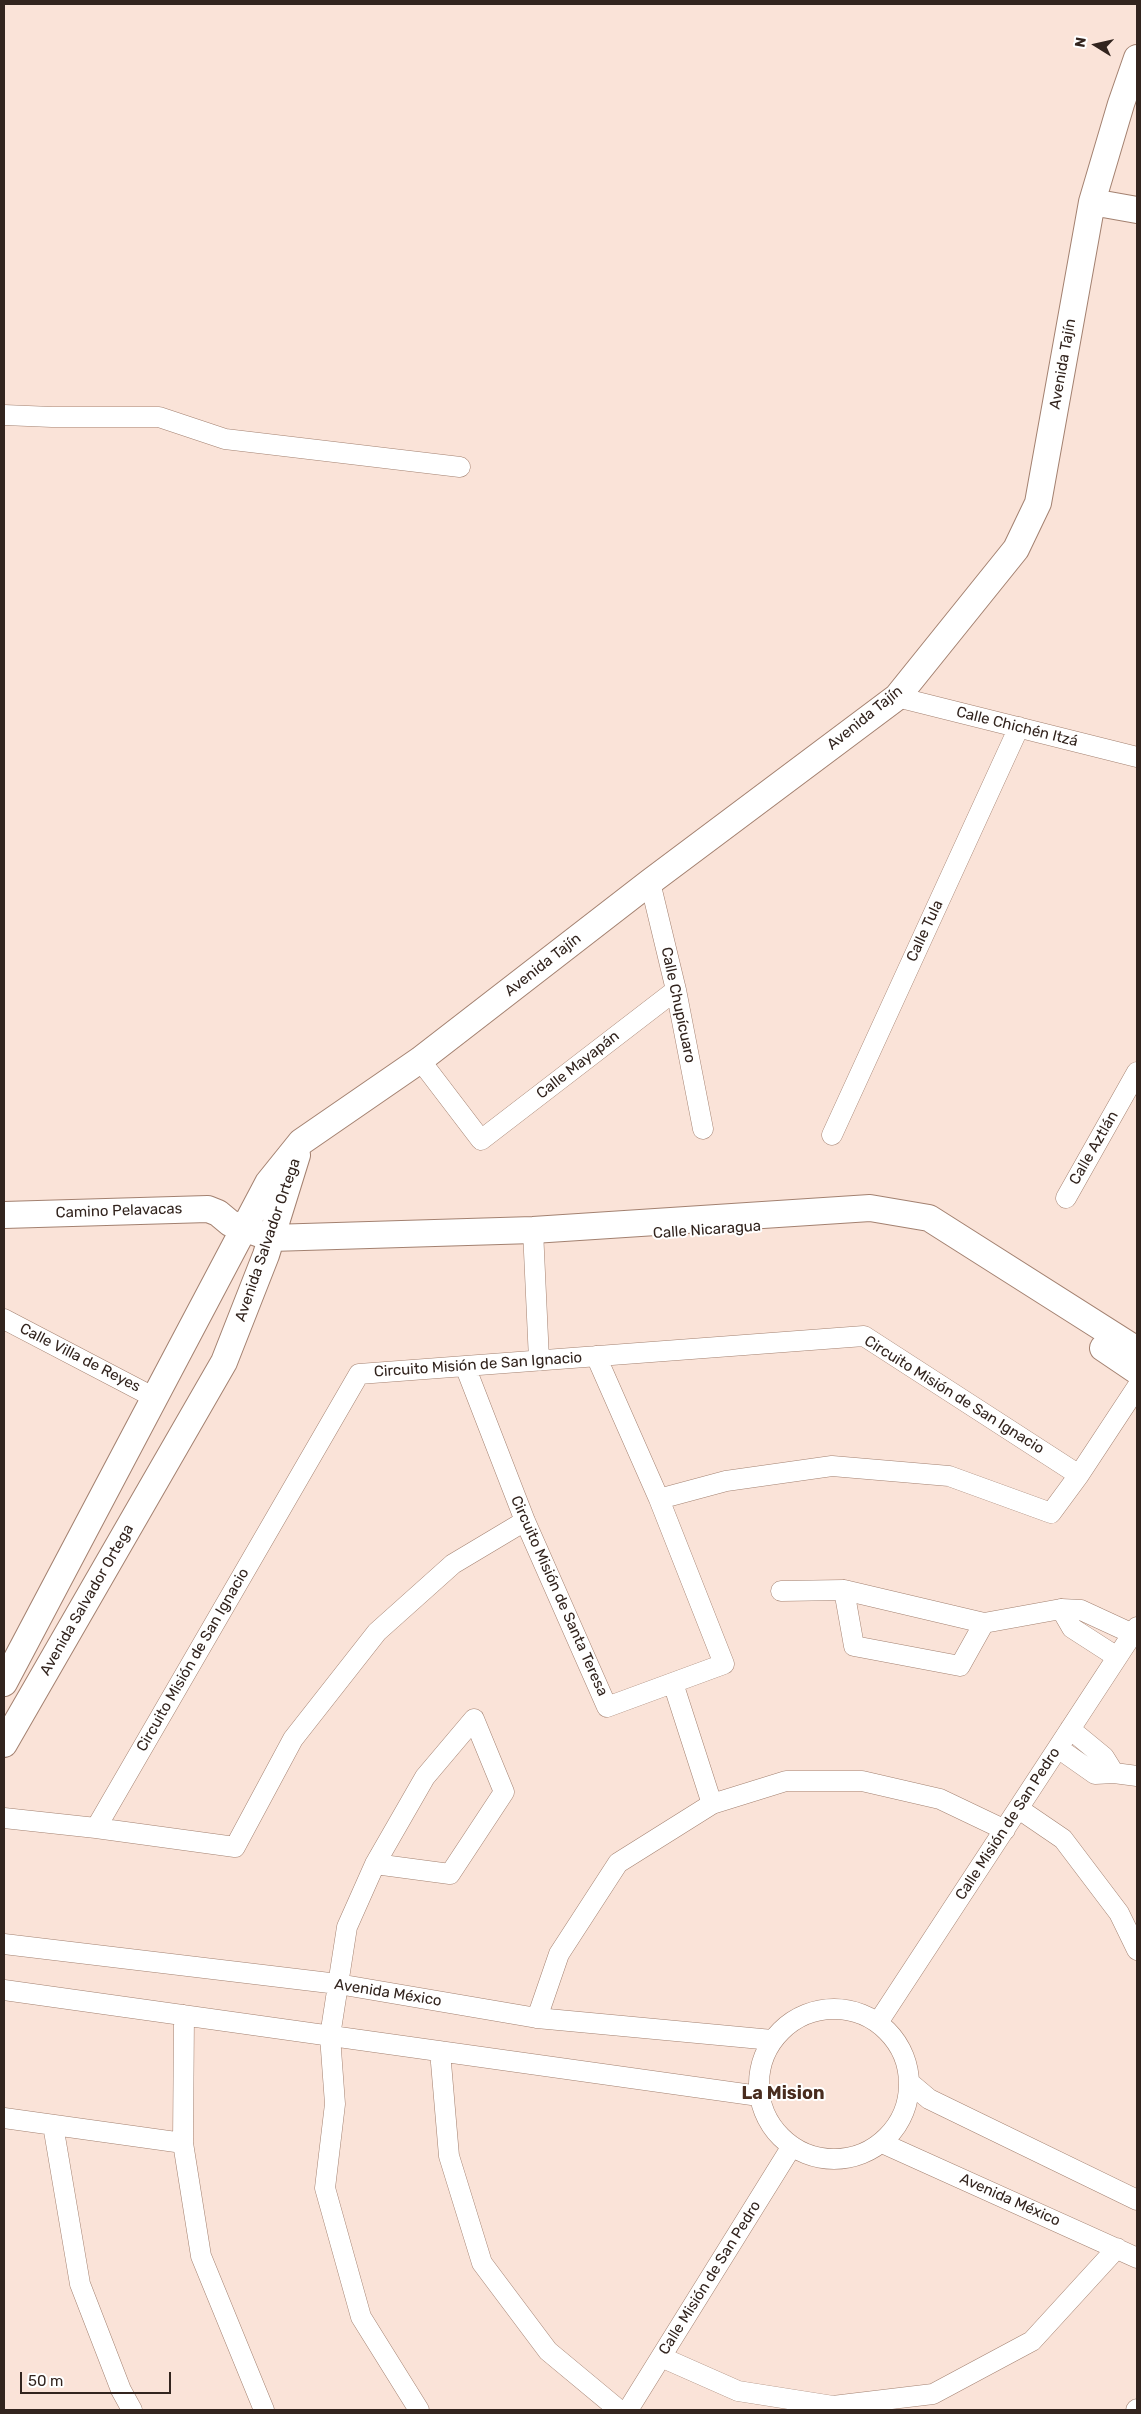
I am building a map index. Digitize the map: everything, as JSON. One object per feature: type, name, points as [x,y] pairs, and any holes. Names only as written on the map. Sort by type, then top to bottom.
[{"type":"main road","name":"Avenida Tajín","points":[[301,1142],[420,1060],[650,882],[897,697],[1016,549],[1038,503],[1092,202],[1121,104],[1137,58]]},
{"type":"main road","points":[[1092,202],[1137,210]]},
{"type":"main road","name":"Avenida Salvador Ortega","points":[[4,1684],[156,1398],[237,1231],[268,1183],[301,1142]]},
{"type":"main road","name":"Avenida Salvador Ortega","points":[[4,1744],[224,1362],[269,1247],[301,1142]]},
{"type":"main road","name":"Calle Nicaragua","points":[[533,1235],[870,1208],[929,1218],[1137,1350]]},
{"type":"main road","name":"Camino Pelavacas","points":[[4,1215],[208,1209],[218,1213],[237,1231]]},
{"type":"main road","name":"Calle Nicaragua","points":[[237,1231],[269,1247],[868,1220],[928,1230],[1137,1371]]},
{"type":"street","points":[[4,415],[158,417],[224,439],[460,468]]},
{"type":"street","name":"Calle Chichén Itzá","points":[[897,697],[1137,757]]},
{"type":"street","name":"Calle Tula","points":[[832,1135],[1019,727]]},
{"type":"street","name":"Calle Chupícuaro","points":[[650,882],[676,990],[703,1129]]},
{"type":"street","name":"Calle Mayapán","points":[[420,1060],[481,1140],[676,990]]},
{"type":"street","name":"Calle Aztlán","points":[[1066,1198],[1137,1072]]},
{"type":"street","points":[[533,1235],[539,1360]]},
{"type":"street","name":"Calle Villa de Reyes","points":[[6,1327],[156,1398]]},
{"type":"street","name":"Circuito Misión de San Ignacio","points":[[96,1828],[359,1374],[864,1336],[1079,1475]]},
{"type":"street","name":"Circuito Misión de Santa Teresa","points":[[465,1366],[525,1522],[607,1706],[724,1664],[658,1499],[596,1356]]},
{"type":"street","points":[[658,1499],[726,1481],[832,1466],[949,1476],[1051,1513],[1079,1475],[1137,1387]]},
{"type":"street","points":[[4,1818],[96,1828],[235,1847],[293,1739],[377,1632],[453,1564],[525,1522]]},
{"type":"street","points":[[781,1592],[844,1590],[984,1623],[1061,1609],[1081,1610],[1135,1630]]},
{"type":"street","points":[[844,1590],[854,1646],[960,1666],[984,1623]]},
{"type":"street","points":[[1061,1609],[1072,1628],[1117,1658]]},
{"type":"street","name":"Calle Misión de San Pedro","points":[[879,2021],[1135,1630]]},
{"type":"street","points":[[673,1683],[712,1804]]},
{"type":"street","points":[[376,1864],[450,1874],[504,1792],[474,1719],[425,1777],[376,1864],[347,1927],[330,2036],[335,2104],[325,2188],[361,2317],[419,2410]]},
{"type":"street","points":[[1070,1729],[1104,1758],[1114,1773]]},
{"type":"street","points":[[1058,1748],[1095,1774],[1114,1773],[1137,1776]]},
{"type":"street","points":[[537,2018],[559,1954],[618,1863],[712,1804],[786,1781],[862,1781],[940,1800],[1005,1830]]},
{"type":"street","points":[[1019,1808],[1063,1839],[1120,1913],[1137,1950]]},
{"type":"street","name":"Avenida México","points":[[4,1944],[338,1984],[537,2018],[772,2040]]},
{"type":"street","points":[[4,1990],[759,2096]]},
{"type":"street","points":[[852,2009],[879,2021],[900,2045],[910,2083],[903,2116],[882,2143],[854,2157],[826,2160],[808,2155],[784,2142],[770,2124],[759,2096],[760,2068],[772,2040],[808,2012],[852,2009]]},
{"type":"street","points":[[184,2015],[183,2144],[201,2256],[264,2410]]},
{"type":"street","points":[[440,2051],[448,2156],[482,2263],[548,2351],[619,2410]]},
{"type":"street","points":[[910,2083],[928,2099],[1137,2200]]},
{"type":"street","points":[[4,2118],[183,2144]]},
{"type":"street","points":[[53,2125],[80,2284],[121,2390],[132,2410]]},
{"type":"street","name":"Avenida México","points":[[882,2143],[1137,2258]]},
{"type":"street","name":"Calle Misión de San Pedro","points":[[628,2410],[792,2146]]},
{"type":"street","points":[[661,2357],[738,2391],[833,2406],[935,2402],[1032,2341],[1117,2248]]},
{"type":"district","name":"La Mision","points":[[783,2094]]}]
